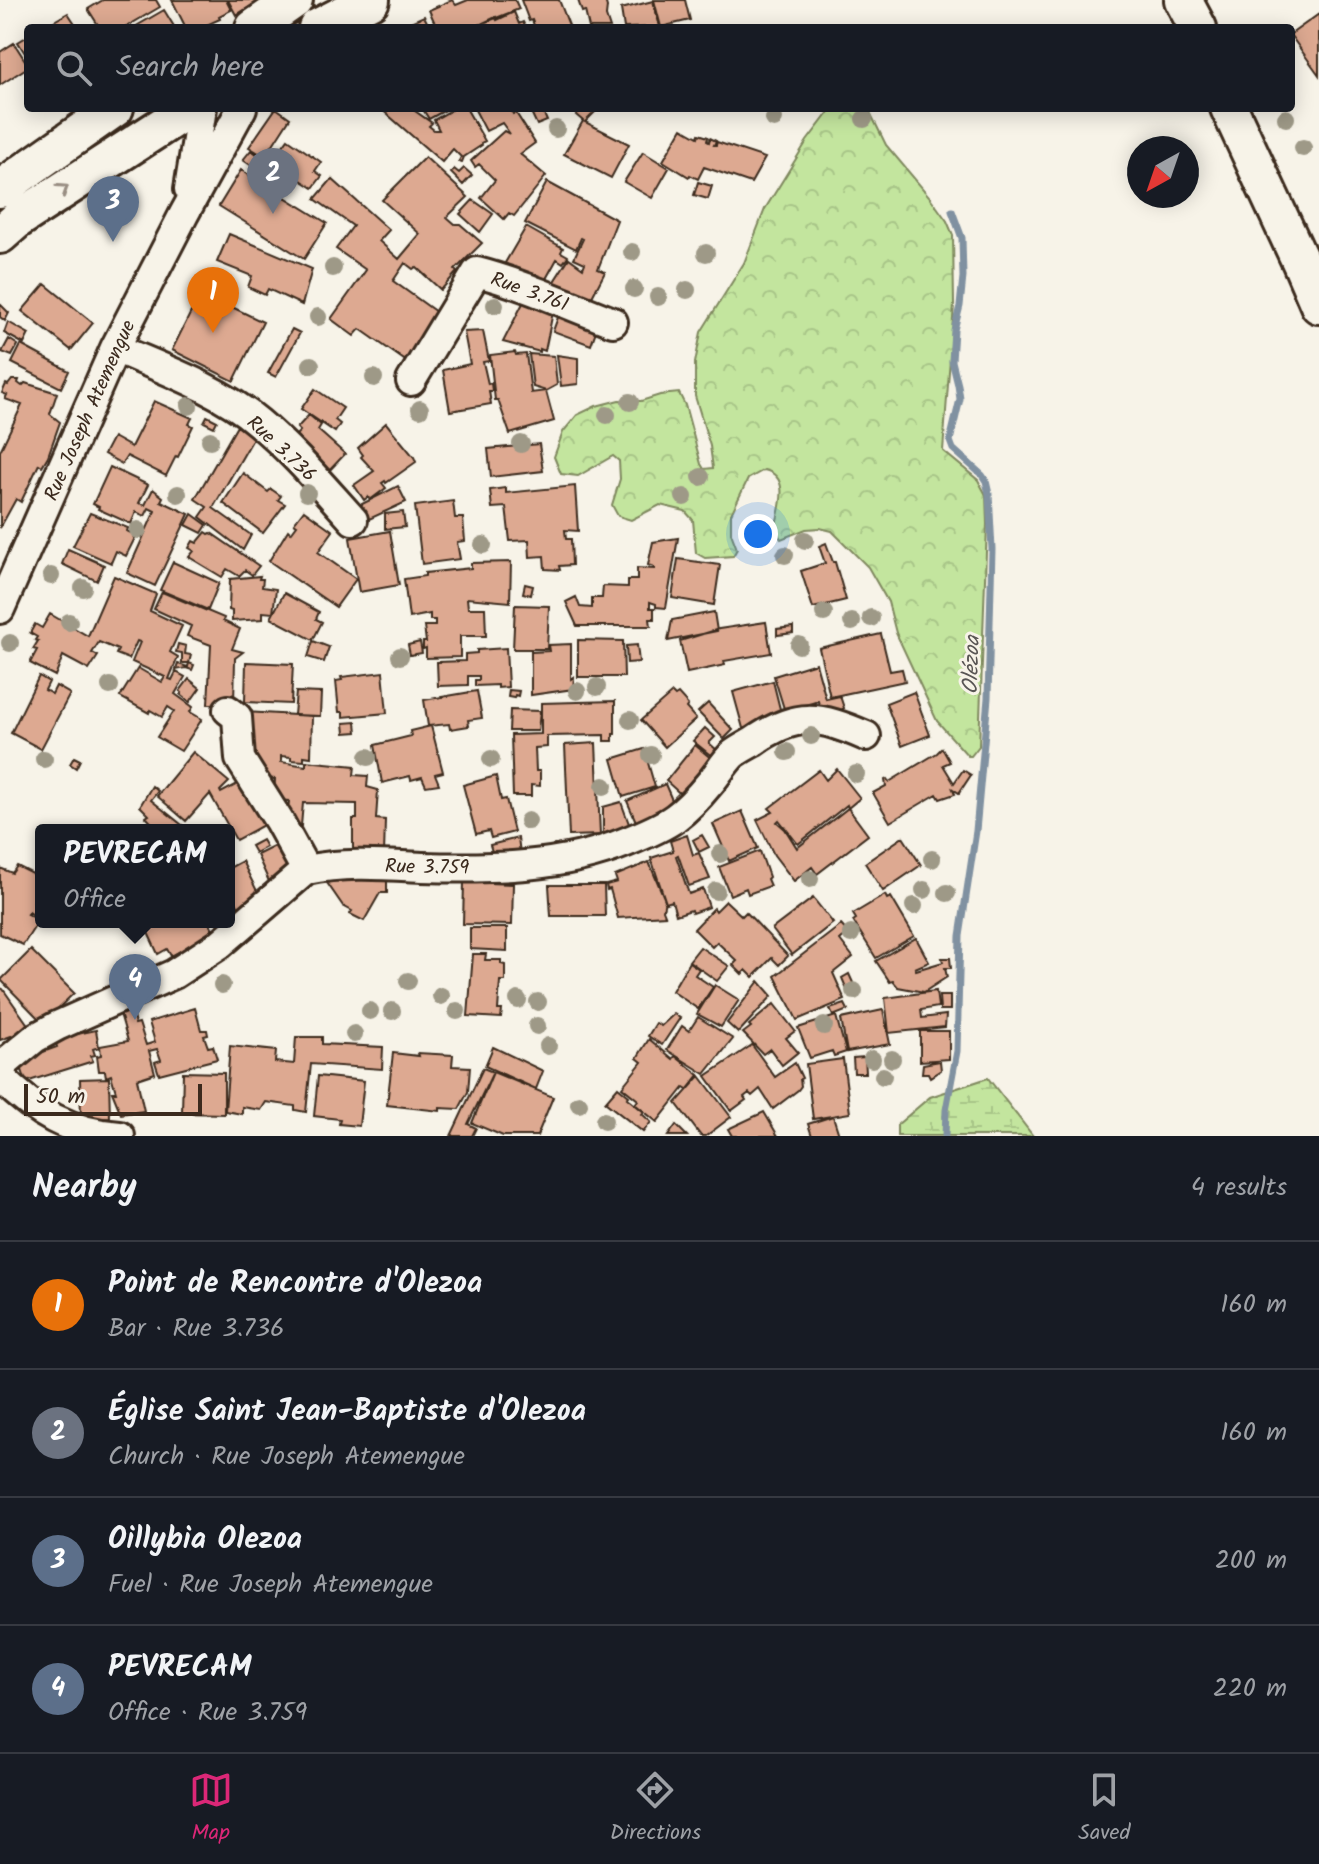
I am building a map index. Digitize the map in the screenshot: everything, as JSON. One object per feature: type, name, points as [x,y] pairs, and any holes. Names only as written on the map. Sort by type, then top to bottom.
[{"type":"main road","points":[[260,24],[294,0]]},
{"type":"main road","points":[[325,24],[371,0]]},
{"type":"main road","points":[[1183,0],[1196,24]]},
{"type":"main road","points":[[6,176],[109,112]]},
{"type":"main road","points":[[0,235],[17,220],[184,112]]},
{"type":"main road","points":[[1231,112],[1319,305]]},
{"type":"street","name":"Rue Joseph Atemengue","points":[[184,214],[201,112]]},
{"type":"street","name":"Rue Joseph Atemengue","points":[[0,609],[115,348],[240,112]]},
{"type":"street","name":"Rue 3.761","points":[[411,381],[477,272],[508,280],[613,322]]},
{"type":"street","name":"Rue 3.736","points":[[115,348],[214,393],[256,420],[353,520]]},
{"type":"street","points":[[0,1067],[35,1038],[164,979],[220,944],[306,870],[240,759],[237,717],[228,710]]},
{"type":"street","name":"Rue 3.759","points":[[306,870],[365,865],[503,867],[587,854],[624,843],[674,819],[706,788],[732,756],[766,732],[792,721],[817,719],[866,736]]},
{"type":"street","points":[[0,1077],[20,1097],[47,1116],[74,1128],[120,1136]]},
{"type":"green space","points":[[829,112],[870,112],[886,145],[929,196],[953,235],[954,305],[943,451],[978,480],[986,495],[979,746],[971,756],[937,721],[896,633],[888,602],[868,567],[832,531],[806,529],[781,539],[775,529],[782,494],[773,473],[764,470],[748,479],[731,514],[731,533],[737,549],[733,556],[705,558],[696,553],[693,520],[685,511],[660,505],[631,520],[618,516],[612,505],[620,479],[619,461],[613,456],[578,476],[561,474],[554,457],[563,432],[577,415],[619,400],[641,401],[679,393],[701,464],[704,469],[713,468],[710,446],[695,396],[695,363],[701,332],[744,263],[765,209]]},
{"type":"green space","points":[[988,1078],[1033,1136],[897,1136],[897,1125],[930,1097]]},
{"type":"building","points":[[103,0],[156,0],[160,7],[131,24],[97,24],[88,9]]},
{"type":"building","points":[[172,0],[226,0],[231,10],[209,24],[184,24]]},
{"type":"building","points":[[228,0],[261,0],[236,15]]},
{"type":"building","points":[[452,0],[456,5],[468,0],[515,0],[519,9],[481,24],[435,24],[429,10]]},
{"type":"building","points":[[521,0],[559,0],[568,24],[534,24],[532,20],[529,21]]},
{"type":"building","points":[[578,0],[605,0],[609,24],[588,24],[585,11],[582,12]]},
{"type":"building","points":[[654,0],[685,0],[690,20],[660,24]]},
{"type":"building","points":[[653,1],[659,24],[623,24],[621,9]]},
{"type":"building","points":[[164,10],[173,24],[140,24]]},
{"type":"building","points":[[514,12],[519,24],[483,23],[496,17],[497,20]]},
{"type":"building","points":[[68,13],[75,24],[49,24]]},
{"type":"building","points":[[1319,14],[1319,75],[1295,42],[1295,31]]},
{"type":"building","points":[[424,16],[428,24],[406,24]]},
{"type":"building","points":[[14,43],[24,59],[24,70],[0,85],[0,52]]},
{"type":"building","points":[[273,112],[282,112],[290,118],[265,157],[249,147]]},
{"type":"building","points":[[385,112],[416,112],[432,123],[429,126],[434,130],[439,130],[434,120],[448,112],[468,112],[485,141],[462,162],[453,149],[442,162]]},
{"type":"building","points":[[425,112],[442,112],[429,119]]},
{"type":"building","points":[[476,112],[516,113],[535,143],[520,154],[546,176],[514,216],[509,213],[504,219],[481,198],[495,180],[479,164],[475,167],[471,161],[504,131],[510,134],[502,123],[486,131]]},
{"type":"building","points":[[531,112],[543,112],[547,121],[537,125]]},
{"type":"building","points":[[579,112],[595,112],[585,122],[629,144],[611,178],[564,154],[583,121],[576,115]]},
{"type":"building","points":[[682,128],[698,137],[699,134],[708,137],[709,142],[710,138],[716,141],[714,145],[717,142],[765,158],[751,183],[704,167],[698,179],[689,177],[663,161]]},
{"type":"building","points":[[288,139],[321,162],[315,171],[322,176],[313,188],[272,161]]},
{"type":"building","points":[[251,150],[279,169],[273,180],[243,160]]},
{"type":"building","points":[[643,152],[669,168],[652,198],[624,182]]},
{"type":"building","points":[[425,157],[468,197],[447,217],[482,243],[455,270],[457,272],[441,290],[416,267],[413,269],[405,263],[393,281],[443,317],[410,364],[360,329],[354,336],[331,319],[366,270],[336,249],[353,226],[315,199],[332,179],[389,230],[379,241],[399,259],[420,234],[382,200]]},
{"type":"building","points":[[464,168],[472,175],[463,185],[451,173],[454,169],[459,173]]},
{"type":"building","points":[[241,170],[327,223],[304,259],[219,206]]},
{"type":"building","points":[[547,182],[617,220],[598,269],[605,272],[582,316],[546,294],[569,258],[583,268],[585,263],[574,258],[583,239],[576,249],[525,223]]},
{"type":"building","points":[[698,182],[712,186],[708,199],[694,195]]},
{"type":"building","points":[[473,200],[493,214],[480,232],[460,214]]},
{"type":"building","points":[[526,227],[563,248],[561,252],[568,256],[563,263],[557,259],[542,286],[505,263]]},
{"type":"building","points":[[229,234],[312,269],[302,305],[268,289],[265,295],[248,287],[252,276],[217,262]]},
{"type":"building","points":[[45,284],[93,323],[71,350],[22,311]]},
{"type":"building","points":[[201,292],[263,322],[234,381],[172,350]]},
{"type":"building","points":[[524,301],[553,312],[545,351],[503,342]]},
{"type":"building","points":[[0,304],[9,313],[5,321],[0,317]]},
{"type":"building","points":[[560,312],[598,325],[591,345],[553,331]]},
{"type":"building","points":[[8,322],[29,334],[24,344],[4,333]]},
{"type":"building","points":[[292,329],[300,333],[276,377],[268,373]]},
{"type":"building","points":[[483,331],[489,361],[483,362],[488,384],[491,383],[491,404],[450,411],[443,370],[470,364],[464,332]]},
{"type":"building","points":[[9,339],[18,345],[12,356],[2,352]]},
{"type":"building","points":[[21,345],[69,371],[61,388],[12,363]]},
{"type":"building","points":[[515,352],[516,355],[526,354],[531,393],[546,391],[554,421],[510,434],[498,400],[495,400],[490,355]]},
{"type":"building","points":[[529,354],[554,356],[557,385],[546,391],[533,387]]},
{"type":"building","points":[[557,355],[578,358],[578,384],[561,386]]},
{"type":"building","points":[[12,380],[19,380],[22,386],[25,383],[57,393],[50,414],[60,422],[48,456],[42,466],[39,464],[21,502],[16,499],[0,528],[0,451],[22,405],[5,399],[7,395],[2,393]]},
{"type":"building","points":[[315,389],[343,408],[335,420],[340,424],[335,432],[301,409]]},
{"type":"building","points":[[154,401],[192,418],[189,424],[193,426],[166,476],[127,456],[122,464],[104,454],[113,437],[131,447]]},
{"type":"building","points":[[309,415],[321,425],[318,430],[345,454],[326,474],[290,441]]},
{"type":"building","points":[[207,416],[217,421],[214,427],[204,422]]},
{"type":"building","points":[[386,423],[416,462],[382,483],[386,488],[370,500],[368,497],[364,500],[354,485],[374,471],[361,457],[363,455],[358,448]]},
{"type":"building","points":[[237,426],[254,437],[213,508],[251,535],[243,550],[200,517],[207,507],[195,499]]},
{"type":"building","points":[[539,444],[543,471],[491,477],[488,449]]},
{"type":"building","points":[[110,467],[148,485],[139,503],[145,505],[153,489],[163,497],[161,501],[189,514],[155,586],[127,573],[155,511],[149,508],[145,516],[136,512],[131,524],[93,504]]},
{"type":"building","points":[[243,473],[268,492],[271,489],[281,496],[278,500],[285,504],[263,533],[223,503]]},
{"type":"building","points":[[398,486],[406,502],[367,520],[360,505]]},
{"type":"building","points":[[575,486],[578,531],[565,530],[566,539],[571,539],[572,565],[559,566],[560,570],[545,569],[544,556],[530,557],[529,540],[510,541],[506,507],[492,508],[490,490],[506,488],[506,493]]},
{"type":"building","points":[[453,501],[455,518],[463,518],[465,541],[457,542],[460,559],[422,564],[415,506]]},
{"type":"building","points":[[304,510],[333,531],[318,552],[356,579],[336,607],[269,561],[288,530],[291,533],[297,525],[294,523]]},
{"type":"building","points":[[403,512],[405,527],[385,529],[385,514]]},
{"type":"building","points":[[90,513],[128,528],[127,531],[136,536],[126,556],[116,551],[111,563],[73,546]]},
{"type":"building","points":[[192,514],[207,525],[202,533],[186,525]]},
{"type":"building","points":[[390,531],[399,585],[359,592],[350,538]]},
{"type":"building","points":[[206,532],[259,566],[252,575],[245,570],[239,576],[227,569],[222,577],[189,557],[194,551],[189,548],[193,541],[197,543]]},
{"type":"building","points":[[678,538],[666,608],[656,607],[650,602],[650,608],[654,608],[651,626],[577,626],[566,602],[576,597],[580,607],[592,608],[592,598],[602,598],[603,586],[628,587],[628,580],[637,580],[637,568],[654,569],[648,565],[653,542]]},
{"type":"building","points":[[826,543],[846,600],[813,608],[801,571],[825,563],[819,546]]},
{"type":"building","points":[[68,549],[104,565],[97,581],[62,564]]},
{"type":"building","points":[[678,559],[720,565],[714,605],[672,598]]},
{"type":"building","points":[[173,562],[219,583],[208,610],[160,590]]},
{"type":"building","points":[[511,562],[510,602],[467,598],[468,608],[485,608],[486,636],[460,636],[460,657],[426,658],[426,648],[423,649],[423,642],[426,642],[424,626],[435,626],[435,620],[430,620],[430,614],[409,618],[404,579],[425,576],[425,573],[471,568],[471,563]]},
{"type":"building","points":[[114,576],[156,594],[150,611],[182,626],[170,652],[178,657],[169,679],[172,680],[176,672],[185,677],[175,694],[193,707],[190,712],[202,719],[181,751],[157,737],[174,711],[168,707],[162,717],[120,697],[138,668],[162,682],[165,677],[132,662],[140,642],[137,641],[129,659],[116,654],[118,650],[99,642],[92,653],[98,656],[89,670],[63,656],[55,676],[30,663],[37,650],[33,649],[37,637],[30,633],[35,624],[42,628],[50,614],[88,636]]},
{"type":"building","points":[[260,576],[259,579],[263,579],[262,587],[276,589],[273,613],[263,612],[263,619],[232,621],[232,611],[229,610],[230,579]]},
{"type":"building","points":[[525,584],[533,586],[531,595],[523,593]]},
{"type":"building","points":[[162,592],[224,618],[223,621],[240,629],[232,649],[243,652],[235,658],[234,704],[208,704],[211,645],[187,636],[191,626],[154,609]]},
{"type":"building","points":[[284,593],[319,612],[316,619],[322,622],[313,640],[271,618]]},
{"type":"building","points":[[515,605],[549,606],[547,649],[513,649]]},
{"type":"building","points":[[714,612],[717,631],[668,641],[672,620]]},
{"type":"building","points":[[766,622],[771,653],[724,661],[725,665],[687,673],[680,641],[719,629]]},
{"type":"building","points":[[793,627],[793,633],[777,635],[777,629]]},
{"type":"building","points":[[881,634],[890,671],[902,669],[905,681],[830,697],[819,648]]},
{"type":"building","points":[[578,640],[623,641],[624,677],[578,677]]},
{"type":"building","points":[[313,641],[329,647],[324,662],[308,657]]},
{"type":"building","points":[[420,642],[422,653],[410,655],[408,645]]},
{"type":"building","points":[[178,644],[186,646],[185,654],[191,655],[189,663],[182,663],[182,653],[176,652]]},
{"type":"building","points":[[571,644],[573,689],[531,695],[531,652],[549,651],[548,645]]},
{"type":"building","points":[[637,645],[639,662],[627,663],[626,646]]},
{"type":"building","points":[[506,648],[508,687],[475,686],[479,676],[468,676],[468,685],[438,686],[437,662],[465,661],[465,654],[477,653],[477,650]]},
{"type":"building","points":[[246,662],[293,664],[291,704],[245,702]]},
{"type":"building","points":[[189,663],[194,665],[192,670],[176,670],[178,664],[188,667]]},
{"type":"building","points":[[816,663],[826,699],[840,696],[843,713],[823,719],[818,701],[785,712],[774,676]]},
{"type":"building","points":[[383,672],[387,713],[343,717],[343,712],[339,712],[336,681],[342,680],[341,677]]},
{"type":"building","points":[[39,676],[49,682],[45,690],[52,694],[56,686],[70,694],[41,749],[11,733]]},
{"type":"building","points":[[189,679],[200,688],[190,702],[180,691]]},
{"type":"building","points":[[773,681],[783,721],[744,732],[733,692]]},
{"type":"building","points":[[509,690],[519,691],[518,696],[508,697]]},
{"type":"building","points":[[477,691],[482,718],[468,720],[469,726],[450,729],[449,724],[428,726],[424,700]]},
{"type":"building","points":[[296,692],[321,693],[320,716],[294,715]]},
{"type":"building","points":[[914,692],[930,735],[902,746],[886,703]]},
{"type":"building","points":[[672,693],[675,696],[678,694],[696,719],[665,747],[641,720]]},
{"type":"building","points":[[615,701],[613,741],[604,741],[604,735],[547,736],[547,747],[535,748],[540,786],[531,785],[531,796],[513,796],[511,735],[541,734],[541,703]]},
{"type":"building","points":[[708,703],[733,730],[724,739],[698,712]]},
{"type":"building","points":[[510,710],[540,711],[538,731],[509,731]]},
{"type":"building","points":[[245,712],[312,716],[311,757],[304,756],[304,761],[281,756],[281,762],[306,766],[306,761],[355,766],[354,775],[368,776],[367,787],[378,790],[376,819],[385,820],[384,855],[353,854],[353,819],[357,819],[357,804],[303,803],[301,826],[287,822],[289,801],[274,800],[275,779],[263,778],[264,769],[256,769],[256,753],[245,752]]},
{"type":"building","points":[[356,722],[357,732],[345,733],[344,723]]},
{"type":"building","points":[[431,726],[443,772],[435,774],[439,784],[426,786],[422,777],[411,780],[410,776],[382,783],[375,745],[411,736],[410,731]]},
{"type":"building","points":[[705,728],[715,737],[709,743],[719,752],[686,799],[666,781],[695,745],[713,760],[693,741]]},
{"type":"building","points":[[596,743],[600,835],[569,836],[565,745]]},
{"type":"building","points":[[942,748],[950,762],[943,765],[954,783],[963,770],[971,775],[959,793],[953,789],[955,794],[940,799],[937,794],[890,822],[873,793],[886,786],[885,780],[889,782]]},
{"type":"building","points":[[644,749],[655,787],[623,797],[612,759]]},
{"type":"building","points":[[193,752],[229,782],[221,793],[243,781],[267,823],[236,840],[235,824],[227,824],[210,794],[186,821],[157,796]]},
{"type":"building","points":[[74,757],[80,760],[76,768],[70,764]]},
{"type":"building","points":[[837,769],[860,798],[848,808],[868,835],[817,874],[812,867],[794,881],[774,855],[757,820],[773,812],[769,808],[819,770],[826,780]],"holes":[[[847,805],[848,808],[797,848],[777,822],[779,820],[798,844]]]},
{"type":"building","points":[[496,776],[501,800],[506,799],[514,832],[491,838],[489,831],[476,834],[463,785]]},
{"type":"building","points":[[665,784],[675,807],[637,824],[627,801]]},
{"type":"building","points":[[152,786],[158,791],[151,800],[181,824],[152,824],[140,806]]},
{"type":"building","points":[[621,802],[632,832],[620,836],[618,830],[603,834],[603,807]]},
{"type":"building","points":[[742,811],[758,848],[729,861],[713,824]]},
{"type":"building","points":[[687,835],[693,855],[699,853],[710,879],[689,886],[676,856],[689,894],[703,889],[709,907],[676,915],[672,901],[666,903],[651,858],[673,851],[670,841]]},
{"type":"building","points":[[702,835],[709,847],[699,852],[693,840]]},
{"type":"building","points":[[903,837],[921,865],[883,891],[865,863]]},
{"type":"building","points":[[518,838],[520,853],[493,855],[490,845]]},
{"type":"building","points":[[262,840],[266,847],[255,853],[251,846]]},
{"type":"building","points":[[279,844],[289,865],[271,886],[257,855]]},
{"type":"building","points":[[760,851],[770,886],[748,894],[746,888],[730,895],[719,867]]},
{"type":"building","points":[[242,861],[260,897],[238,907],[235,905],[235,865]]},
{"type":"building","points":[[649,862],[665,900],[665,915],[618,918],[606,885],[617,882],[615,876]]},
{"type":"building","points":[[17,866],[35,875],[35,916],[29,912],[27,914],[35,918],[35,926],[23,945],[0,934],[0,868],[12,873]]},
{"type":"building","points":[[323,877],[387,878],[387,893],[380,893],[364,921],[350,914],[352,911],[343,906]]},
{"type":"building","points":[[464,882],[513,884],[512,925],[463,924]]},
{"type":"building","points":[[549,885],[604,885],[605,916],[551,916]]},
{"type":"building","points":[[885,895],[887,899],[891,897],[914,936],[876,958],[853,921],[856,919],[853,914]]},
{"type":"building","points":[[813,898],[833,923],[792,955],[772,929]]},
{"type":"building","points":[[726,901],[742,916],[746,912],[788,956],[779,965],[772,958],[753,977],[746,970],[742,974],[733,965],[737,961],[717,942],[712,947],[694,929],[714,908],[716,911]]},
{"type":"building","points":[[841,925],[848,933],[840,940],[853,957],[833,973],[845,1000],[797,1020],[775,976]]},
{"type":"building","points":[[146,928],[212,928],[216,934],[171,956],[167,949],[158,954]]},
{"type":"building","points":[[470,928],[507,928],[507,951],[470,949]]},
{"type":"building","points":[[916,938],[929,962],[916,970],[943,962],[942,958],[950,958],[951,968],[945,968],[947,977],[924,992],[898,987],[893,981],[890,982],[876,961]]},
{"type":"building","points":[[700,947],[729,966],[717,981],[689,961]]},
{"type":"building","points":[[31,950],[74,993],[43,1023],[1,980]]},
{"type":"building","points":[[473,954],[486,954],[485,960],[501,960],[501,964],[505,965],[505,981],[500,981],[498,1010],[502,1010],[501,1018],[468,1016]]},
{"type":"building","points":[[689,962],[699,969],[695,975],[713,987],[698,1009],[672,991]]},
{"type":"building","points":[[849,974],[854,985],[847,990],[842,978]]},
{"type":"building","points":[[759,981],[772,996],[738,1033],[727,1023]]},
{"type":"building","points":[[715,985],[739,1000],[721,1027],[697,1014]]},
{"type":"building","points":[[0,988],[31,1029],[0,1040]]},
{"type":"building","points":[[936,991],[938,1007],[921,1010],[922,1018],[946,1015],[945,1027],[889,1033],[885,998]]},
{"type":"building","points":[[939,996],[950,996],[950,1010],[940,1010]]},
{"type":"building","points":[[774,1004],[795,1031],[786,1038],[798,1052],[782,1065],[770,1049],[763,1054],[743,1033]]},
{"type":"building","points":[[845,1004],[848,1010],[833,1016],[830,1009]]},
{"type":"building","points":[[130,1007],[146,1045],[155,1042],[149,1022],[195,1008],[201,1030],[207,1030],[208,1035],[204,1036],[208,1047],[213,1046],[217,1059],[159,1074],[155,1062],[161,1060],[157,1049],[149,1051],[155,1073],[137,1079],[144,1111],[121,1114],[112,1092],[116,1092],[111,1075],[106,1077],[105,1071],[99,1071],[97,1056],[101,1055],[100,1046],[128,1041],[119,1010]]},
{"type":"building","points":[[883,1010],[890,1044],[847,1052],[841,1019]]},
{"type":"building","points":[[674,1014],[680,1018],[662,1045],[648,1036],[656,1023],[661,1026]]},
{"type":"building","points":[[836,1016],[846,1052],[834,1056],[832,1051],[810,1058],[798,1028]]},
{"type":"building","points":[[698,1017],[733,1039],[705,1074],[667,1050],[682,1026],[689,1031]]},
{"type":"building","points":[[96,1030],[99,1047],[93,1049],[93,1061],[26,1082],[22,1070],[16,1072],[13,1063],[57,1047],[54,1039]]},
{"type":"building","points":[[920,1031],[949,1031],[949,1059],[920,1061]]},
{"type":"building","points":[[296,1037],[322,1037],[322,1044],[383,1047],[382,1069],[311,1064],[306,1112],[295,1110],[295,1106],[266,1102],[261,1110],[242,1107],[242,1114],[225,1111],[230,1046],[276,1051],[275,1062],[294,1064]]},
{"type":"building","points":[[649,1039],[699,1075],[687,1090],[684,1088],[657,1122],[635,1104],[638,1100],[622,1087],[642,1062],[637,1058]]},
{"type":"building","points":[[752,1045],[775,1077],[795,1063],[802,1078],[801,1086],[773,1109],[760,1089],[752,1096],[749,1093],[744,1097],[746,1100],[731,1111],[706,1076]]},
{"type":"building","points":[[493,1047],[543,1071],[536,1089],[485,1066]]},
{"type":"building","points":[[393,1053],[453,1055],[452,1066],[470,1067],[468,1092],[459,1109],[440,1108],[440,1111],[387,1105]]},
{"type":"building","points":[[865,1057],[866,1073],[854,1073],[853,1058]]},
{"type":"building","points":[[843,1059],[850,1113],[813,1119],[806,1064]]},
{"type":"building","points":[[940,1061],[941,1070],[930,1077],[928,1073],[922,1073],[923,1064]]},
{"type":"building","points":[[483,1068],[493,1072],[468,1124],[476,1128],[472,1136],[451,1136]]},
{"type":"building","points":[[183,1072],[224,1073],[224,1114],[182,1113]]},
{"type":"building","points":[[493,1072],[553,1097],[537,1136],[503,1136],[472,1123]]},
{"type":"building","points":[[318,1076],[364,1081],[359,1126],[339,1124],[340,1119],[314,1116]]},
{"type":"building","points":[[700,1076],[731,1117],[706,1136],[701,1136],[676,1103]]},
{"type":"building","points":[[109,1078],[110,1118],[81,1119],[80,1079]]},
{"type":"building","points":[[618,1087],[651,1122],[643,1132],[605,1102]]},
{"type":"building","points":[[764,1112],[778,1136],[732,1136],[728,1129]]},
{"type":"building","points":[[833,1116],[839,1135],[812,1136],[808,1124]]},
{"type":"building","points":[[676,1125],[687,1136],[668,1136]]},
{"type":"waterway","name":"Olézoa","points":[[945,1136],[946,1110],[957,1051],[960,936],[976,831],[988,698],[992,549],[986,481],[953,449],[950,441],[960,399],[952,361],[963,277],[962,238],[952,211]]},
{"type":"place","name":"Église Saint Jean-Baptiste d'Olezoa","points":[[273,214]]},
{"type":"place","name":"Oillybia Olezoa","points":[[113,242]]},
{"type":"place","name":"Point de Rencontre d'Olezoa","points":[[213,333]]},
{"type":"place","name":"PEVRECAM","points":[[135,1020]]}]
